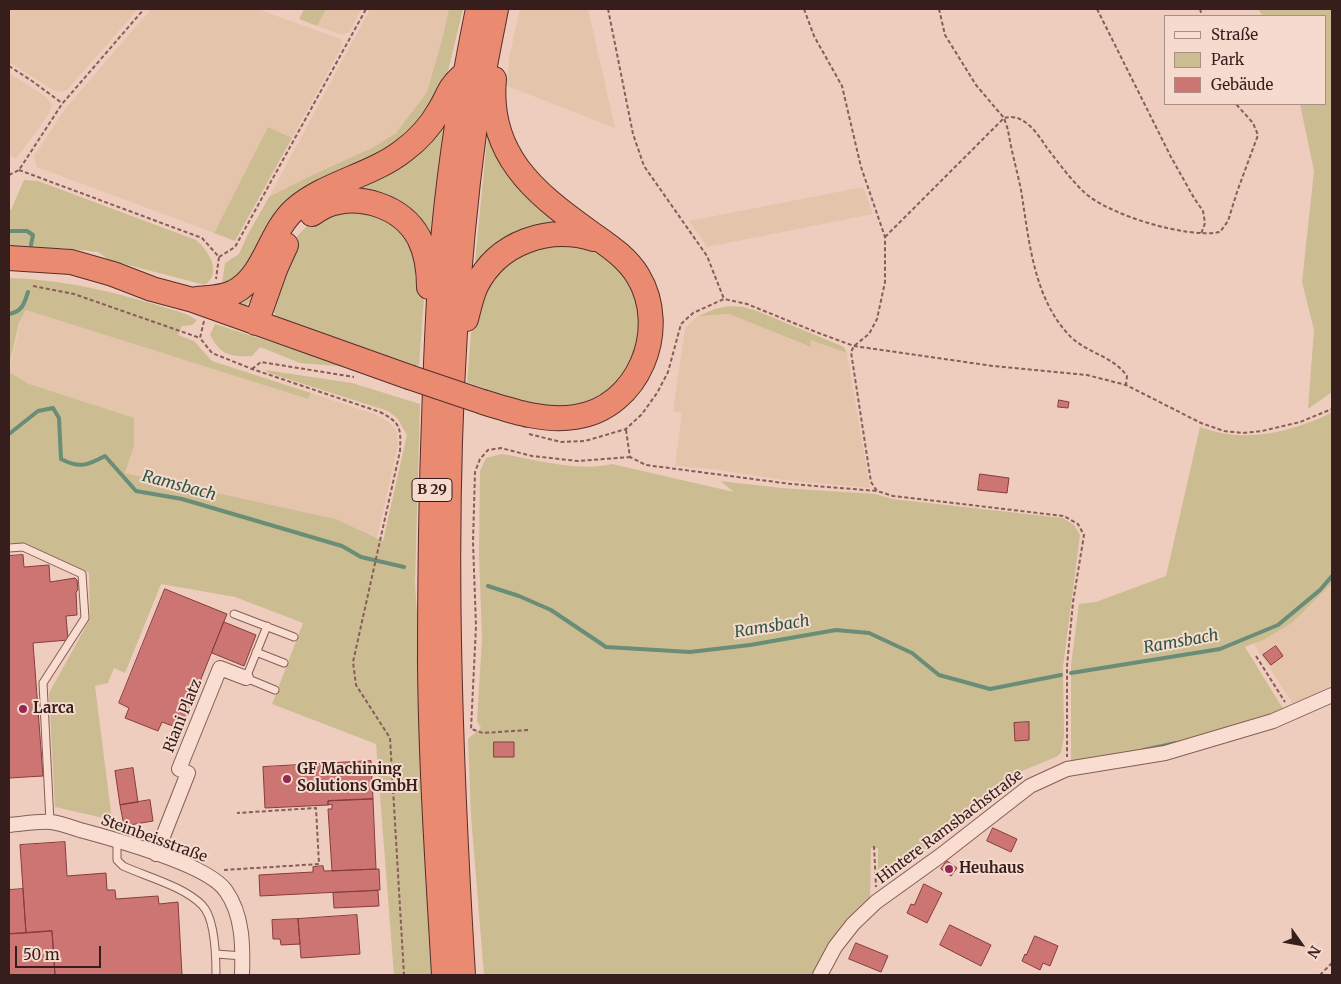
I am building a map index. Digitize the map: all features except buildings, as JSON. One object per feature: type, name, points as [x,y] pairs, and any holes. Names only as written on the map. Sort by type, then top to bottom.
[{"type":"highway","name":"B 29","points":[[444,975],[430,665],[432,482],[438,316],[444,230],[456,128],[478,9]]},
{"type":"highway","name":"B 29","points":[[463,975],[455,848],[447,529],[455,340],[462,234],[474,132],[497,9]]},
{"type":"highway","points":[[9,258],[71,262],[113,274],[152,289],[193,300],[482,402],[557,419],[576,417],[600,409],[621,395],[641,367],[647,354],[651,331],[650,308],[638,276],[624,257],[555,207],[534,189],[518,170],[504,145],[493,104],[495,62],[501,28],[497,9]]},
{"type":"highway","points":[[193,300],[224,296],[234,293],[243,286],[252,278],[274,237],[294,210],[307,200],[372,170],[404,150],[431,123],[439,112],[451,86],[465,73]]},
{"type":"highway","points":[[256,323],[282,252],[298,227],[325,206],[353,200],[373,203],[390,209],[410,225],[424,251],[428,266],[430,296],[438,316]]},
{"type":"highway","points":[[455,340],[466,318],[471,298],[479,280],[490,265],[509,249],[532,238],[556,233],[581,235],[605,244]]},
{"type":"highway","points":[[9,272],[46,272],[70,275],[126,289],[152,289]]},
{"type":"street","name":"Riani Platz","points":[[156,854],[188,772],[180,769],[220,668],[246,678]]},
{"type":"street","name":"Hintere Ramsbachstraße","points":[[820,975],[835,947],[853,924],[876,902],[940,856],[1030,786],[1067,769],[1165,753],[1273,721],[1332,695]]},
{"type":"street","name":"Steinbeisstraße","points":[[9,825],[50,822],[117,840],[211,876],[226,890],[239,916],[242,975]]},
{"type":"lane","points":[[9,548],[23,547],[82,574],[85,618],[43,683],[50,822]]},
{"type":"lane","points":[[234,614],[294,637]]},
{"type":"lane","points":[[267,626],[246,678],[275,690]]},
{"type":"lane","points":[[256,652],[284,663]]},
{"type":"lane","points":[[117,840],[117,860],[123,866],[183,891],[203,906],[213,929],[216,975]]},
{"type":"lane","points":[[216,954],[242,956]]},
{"type":"path","points":[[9,175],[20,170],[62,104],[144,9]]},
{"type":"path","points":[[215,280],[219,257],[235,247],[366,9]]},
{"type":"path","points":[[608,9],[633,134],[644,166],[706,256],[724,299],[747,304],[854,346],[993,366],[1087,375],[1126,385],[1202,423],[1224,431],[1242,433],[1262,431],[1300,422],[1332,409]]},
{"type":"path","points":[[804,9],[814,36],[842,86],[861,167],[885,237],[885,282],[877,319],[869,334],[854,346],[851,352],[871,482],[876,491]]},
{"type":"path","points":[[939,9],[950,43],[976,85],[1004,118],[1019,183],[1033,262],[1046,299],[1054,315],[1069,335],[1084,348],[1120,366],[1127,376],[1126,385]]},
{"type":"path","points":[[1096,9],[1171,157],[1203,211],[1205,223],[1201,234]]},
{"type":"path","points":[[9,66],[32,80],[62,104]]},
{"type":"path","points":[[885,237],[1004,118],[1013,116],[1025,122],[1038,135],[1084,192],[1100,204],[1144,221],[1182,232],[1201,234],[1220,232],[1228,221],[1258,135],[1253,124],[1237,105]]},
{"type":"path","points":[[20,170],[202,238],[219,257]]},
{"type":"path","points":[[33,286],[74,294],[200,338],[212,353],[252,369],[380,412],[394,419],[401,432],[400,451],[353,662],[356,686],[390,738],[404,975]]},
{"type":"path","points":[[200,338],[204,321]]},
{"type":"path","points":[[252,369],[261,362],[359,378]]},
{"type":"path","points":[[626,429],[630,457]]},
{"type":"path","points":[[528,730],[483,733],[471,729],[476,626],[473,542],[475,472],[480,458],[488,450],[501,448],[532,456],[578,461],[630,457],[646,465],[790,484],[876,491],[893,496],[1064,516],[1078,524],[1084,535],[1073,602],[1067,666],[1067,769]]},
{"type":"path","points":[[1256,656],[1292,712]]},
{"type":"path","points":[[223,870],[319,864],[316,808],[237,813]]},
{"type":"path","points":[[874,846],[876,902]]},
{"type":"path","points":[[1320,975],[1332,963]]},
{"type":"shaded area","points":[[9,9],[138,9],[67,90],[60,92],[53,90],[9,62]]},
{"type":"shaded area","points":[[151,9],[257,9],[341,39],[342,46],[292,138],[268,127],[214,233],[37,167],[34,156],[65,109]]},
{"type":"shaded area","points":[[326,9],[362,9],[349,32],[342,35],[317,26]]},
{"type":"shaded area","points":[[370,9],[449,9],[427,92],[396,133],[372,148],[269,197]]},
{"type":"shaded area","points":[[520,9],[588,9],[615,128],[507,86],[509,58]]},
{"type":"shaded area","points":[[9,73],[45,96],[52,105],[48,115],[16,159],[9,154]]},
{"type":"shaded area","points":[[863,187],[873,214],[707,247],[689,221]]},
{"type":"shaded area","points":[[26,310],[308,399],[311,393],[374,414],[386,420],[397,432],[398,445],[377,538],[336,519],[125,473],[134,446],[9,372],[20,323]]},
{"type":"shaded area","points":[[729,314],[810,347],[810,340],[847,353],[870,488],[783,480],[712,469],[675,466],[682,413],[673,411],[685,328],[698,316]]},
{"type":"shaded area","points":[[1332,583],[1332,685],[1293,704],[1254,644],[1292,623]]},
{"type":"green space","points":[[304,9],[326,9],[317,26],[299,19]]},
{"type":"green space","points":[[449,9],[463,9],[447,75],[436,102],[404,141],[317,185],[246,274],[231,282],[222,284],[225,263],[239,254],[269,197],[372,148],[396,133],[427,92]]},
{"type":"green space","points":[[1258,9],[1332,9],[1332,392],[1308,409],[1314,330],[1302,282],[1314,171],[1300,105],[1326,105],[1326,15],[1262,15]]},
{"type":"green space","points":[[489,119],[572,226],[481,264],[475,261]]},
{"type":"green space","points":[[438,123],[442,123],[445,126],[431,245],[415,220],[404,209],[391,201],[379,196],[353,192],[328,197],[305,209],[289,226],[273,255],[256,296],[245,306],[225,299],[241,292],[252,283],[260,272],[285,225],[296,214],[327,194],[373,175],[400,161],[414,150]]},
{"type":"green space","points":[[268,127],[292,138],[235,241],[214,233]]},
{"type":"green space","points":[[24,180],[38,181],[196,240],[205,249],[212,261],[213,274],[210,280],[205,285],[109,260],[98,252],[62,248],[58,252],[9,250],[9,209],[11,210]]},
{"type":"green space","points":[[358,205],[407,231],[425,285],[419,366],[400,362],[278,318],[270,308],[284,261],[302,231],[311,223],[321,218]]},
{"type":"green space","points":[[542,243],[589,246],[626,273],[643,317],[636,357],[624,376],[606,392],[585,402],[561,406],[536,405],[507,397],[467,382],[473,311],[498,267]]},
{"type":"green space","points":[[9,278],[77,285],[186,314],[197,320],[192,325],[182,326],[178,335],[194,341],[212,361],[311,393],[308,399],[26,310],[19,323],[9,366]]},
{"type":"green space","points":[[729,306],[757,311],[844,347],[847,353],[810,340],[811,347],[729,314],[698,316]]},
{"type":"green space","points":[[215,324],[349,367],[300,363],[260,347],[252,356],[232,355],[222,351],[210,335]]},
{"type":"green space","points":[[265,370],[352,383],[420,404],[415,583],[420,661],[423,817],[433,975],[394,975],[376,744],[272,704],[303,623],[235,597],[161,584],[125,673],[114,668],[108,683],[95,686],[112,820],[55,807],[49,693],[90,619],[89,573],[22,543],[9,543],[9,372],[29,384],[134,418],[134,446],[125,473],[336,519],[383,541],[407,435],[397,418],[388,411],[269,373]]},
{"type":"green space","points":[[1332,412],[1332,583],[1292,623],[1263,640],[1245,647],[1285,712],[1165,748],[1073,763],[1071,760],[1071,665],[1079,604],[1096,602],[1166,576],[1200,427],[1228,434],[1262,434],[1287,430]]},
{"type":"green space","points":[[502,454],[571,466],[585,467],[612,464],[734,492],[720,481],[781,488],[875,494],[892,499],[1063,518],[1074,525],[1080,535],[1063,667],[1064,736],[1061,753],[1056,757],[1022,771],[998,786],[953,829],[878,882],[878,848],[871,848],[870,901],[815,975],[484,975],[471,816],[468,739],[481,728],[477,721],[482,639],[479,554],[480,471],[486,458]]},
{"type":"waterway","name":"Ramsbach","points":[[9,231],[27,231],[33,235],[31,245]]},
{"type":"waterway","name":"Ramsbach","points":[[9,314],[20,309],[28,292]]},
{"type":"waterway","name":"Ramsbach","points":[[9,434],[38,411],[53,408],[59,418],[61,459],[74,464],[84,465],[105,456],[136,491],[182,499],[342,546],[361,557],[404,567]]},
{"type":"waterway","name":"Ramsbach","points":[[1071,673],[1220,649],[1278,625],[1320,590],[1332,576]]},
{"type":"waterway","name":"Ramsbach","points":[[488,586],[519,596],[551,610],[606,647],[690,652],[750,645],[836,630],[869,633],[912,653],[939,675],[990,689],[1061,675]]},
{"type":"waterway","points":[[1144,750],[1176,743]]},
{"type":"place","name":"Larca","points":[[23,709]]},
{"type":"place","name":"GF Machining Solutions GmbH","points":[[287,779]]},
{"type":"place","name":"Heuhaus","points":[[949,869]]}]
